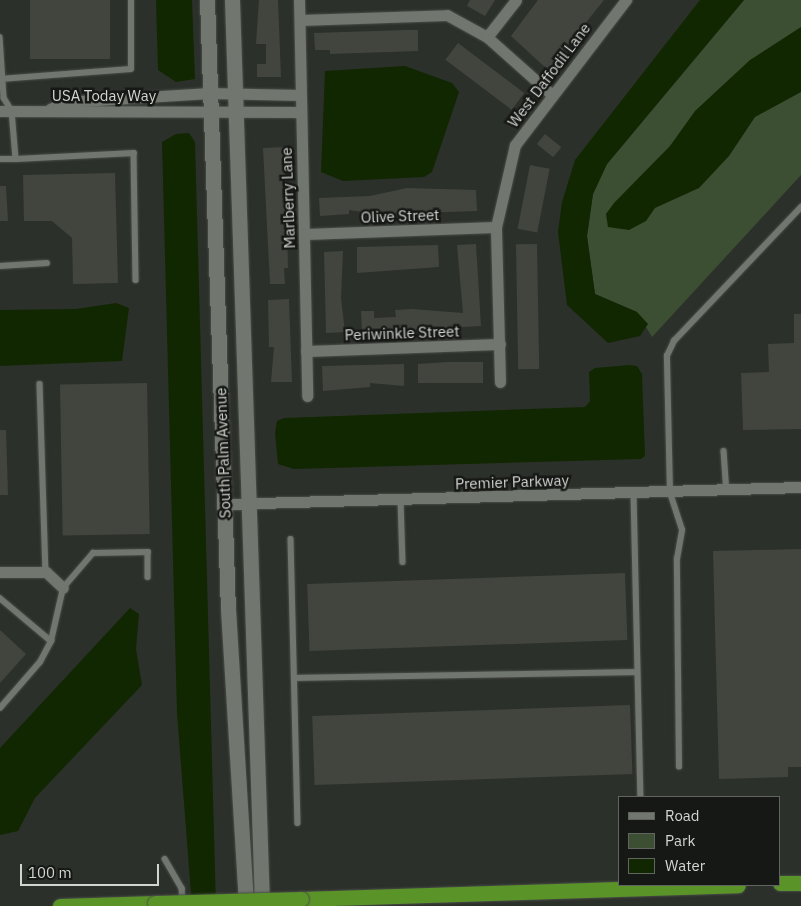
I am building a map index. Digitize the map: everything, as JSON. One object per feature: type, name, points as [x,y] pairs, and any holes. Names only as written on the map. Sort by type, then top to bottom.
[{"type":"highway","points":[[781,883],[801,883]]},
{"type":"highway","points":[[60,906],[704,886]]},
{"type":"main road","name":"South Palm Avenue","points":[[207,0],[224,504],[246,906]]},
{"type":"main road","name":"South Palm Avenue","points":[[232,0],[247,504],[262,906]]},
{"type":"street","name":"Marlberry Lane","points":[[299,0],[307,396]]},
{"type":"street","points":[[486,37],[516,0]]},
{"type":"street","name":"West Daffodil Lane","points":[[500,382],[496,227],[514,145],[551,94],[626,0]]},
{"type":"street","points":[[300,20],[447,15],[486,37],[551,94]]},
{"type":"street","name":"USA Today Way","points":[[6,111],[44,111],[65,102],[210,101],[236,94],[300,95]]},
{"type":"street","name":"USA Today Way","points":[[210,101],[236,112],[300,112]]},
{"type":"street","name":"Olive Street","points":[[305,234],[496,227]]},
{"type":"street","name":"Periwinkle Street","points":[[306,351],[500,344]]},
{"type":"street","name":"Premier Parkway","points":[[224,504],[670,493],[801,487]]},
{"type":"street","points":[[0,572],[46,572],[63,588]]},
{"type":"lane","points":[[1,79],[131,69],[131,0]]},
{"type":"lane","points":[[0,37],[1,79],[16,159]]},
{"type":"lane","points":[[0,159],[134,153],[136,280]]},
{"type":"lane","points":[[679,767],[677,559],[682,530],[670,493],[667,356],[674,341],[801,208]]},
{"type":"lane","points":[[0,266],[47,263]]},
{"type":"lane","points":[[40,384],[46,572]]},
{"type":"lane","points":[[724,451],[726,490]]},
{"type":"lane","points":[[634,494],[641,796]]},
{"type":"lane","points":[[400,500],[403,562]]},
{"type":"lane","points":[[291,539],[298,824]]},
{"type":"lane","points":[[0,708],[40,662],[51,642],[63,588],[93,554],[148,552],[148,577]]},
{"type":"lane","points":[[0,598],[51,642]]},
{"type":"lane","points":[[294,678],[637,672]]},
{"type":"lane","points":[[165,859],[182,888],[183,906]]},
{"type":"green space","points":[[744,0],[801,0],[801,175],[652,337],[637,312],[595,294],[587,236],[593,194],[607,164]]},
{"type":"water","points":[[156,0],[192,0],[195,79],[176,82],[158,70]]},
{"type":"water","points":[[700,0],[744,0],[607,164],[593,194],[587,236],[595,294],[637,312],[648,324],[640,336],[608,343],[567,305],[558,232],[562,202],[575,160]]},
{"type":"water","points":[[801,27],[801,92],[755,117],[729,156],[699,188],[655,208],[646,221],[629,230],[608,227],[606,214],[614,203],[670,146],[695,111],[750,60]]},
{"type":"water","points":[[405,66],[452,83],[459,92],[432,172],[424,177],[343,181],[321,172],[325,71]]},
{"type":"water","points":[[189,133],[195,142],[216,906],[192,906],[177,713],[162,142],[176,134]]},
{"type":"water","points":[[116,303],[129,308],[122,361],[0,366],[0,310],[76,309]]},
{"type":"water","points":[[637,366],[642,374],[645,456],[641,459],[294,469],[278,464],[275,433],[277,421],[284,418],[585,407],[590,401],[589,372],[595,368]]},
{"type":"water","points":[[130,608],[139,614],[136,649],[142,685],[35,798],[18,831],[0,835],[0,748]]},
{"type":"building","points":[[30,0],[110,0],[110,59],[30,59]]},
{"type":"building","points":[[259,0],[278,0],[281,77],[257,77],[257,64],[266,64],[266,44],[256,44]]},
{"type":"building","points":[[470,0],[495,0],[485,16],[467,6]]},
{"type":"building","points":[[538,0],[604,0],[548,70],[511,36]]},
{"type":"building","points":[[418,30],[418,51],[330,54],[330,50],[315,50],[314,33]]},
{"type":"building","points":[[458,43],[524,93],[512,110],[445,60]]},
{"type":"building","points":[[545,134],[561,147],[553,157],[537,144]]},
{"type":"building","points":[[285,147],[288,268],[284,268],[285,284],[270,284],[263,148]]},
{"type":"building","points":[[530,165],[550,169],[537,233],[518,229]]},
{"type":"building","points":[[115,173],[118,283],[73,284],[72,238],[52,221],[24,221],[23,175]]},
{"type":"building","points":[[0,186],[6,186],[8,221],[0,221]]},
{"type":"building","points":[[407,188],[476,190],[477,211],[378,214],[349,210],[349,214],[320,216],[319,198],[370,196]]},
{"type":"building","points":[[476,244],[481,326],[362,333],[361,311],[374,311],[374,318],[396,317],[395,310],[412,309],[463,313],[457,245]]},
{"type":"building","points":[[516,244],[537,244],[539,369],[518,369]]},
{"type":"building","points":[[438,245],[439,267],[357,273],[357,247]]},
{"type":"building","points":[[343,251],[341,298],[345,332],[326,333],[324,252]]},
{"type":"building","points":[[289,299],[292,382],[271,382],[274,347],[269,347],[268,300]]},
{"type":"building","points":[[794,314],[801,314],[801,429],[743,430],[741,373],[769,372],[768,344],[794,343]]},
{"type":"building","points":[[483,362],[483,383],[418,383],[418,364]]},
{"type":"building","points":[[404,364],[404,386],[370,383],[370,387],[323,391],[322,366]]},
{"type":"building","points":[[147,383],[150,534],[63,535],[60,385]]},
{"type":"building","points":[[0,430],[6,430],[8,495],[0,495]]},
{"type":"building","points":[[801,549],[801,767],[788,767],[788,777],[719,779],[713,551]]},
{"type":"building","points":[[625,573],[627,640],[310,651],[307,584]]},
{"type":"building","points":[[0,630],[26,654],[0,683]]},
{"type":"building","points":[[630,705],[632,774],[315,785],[312,716]]}]
